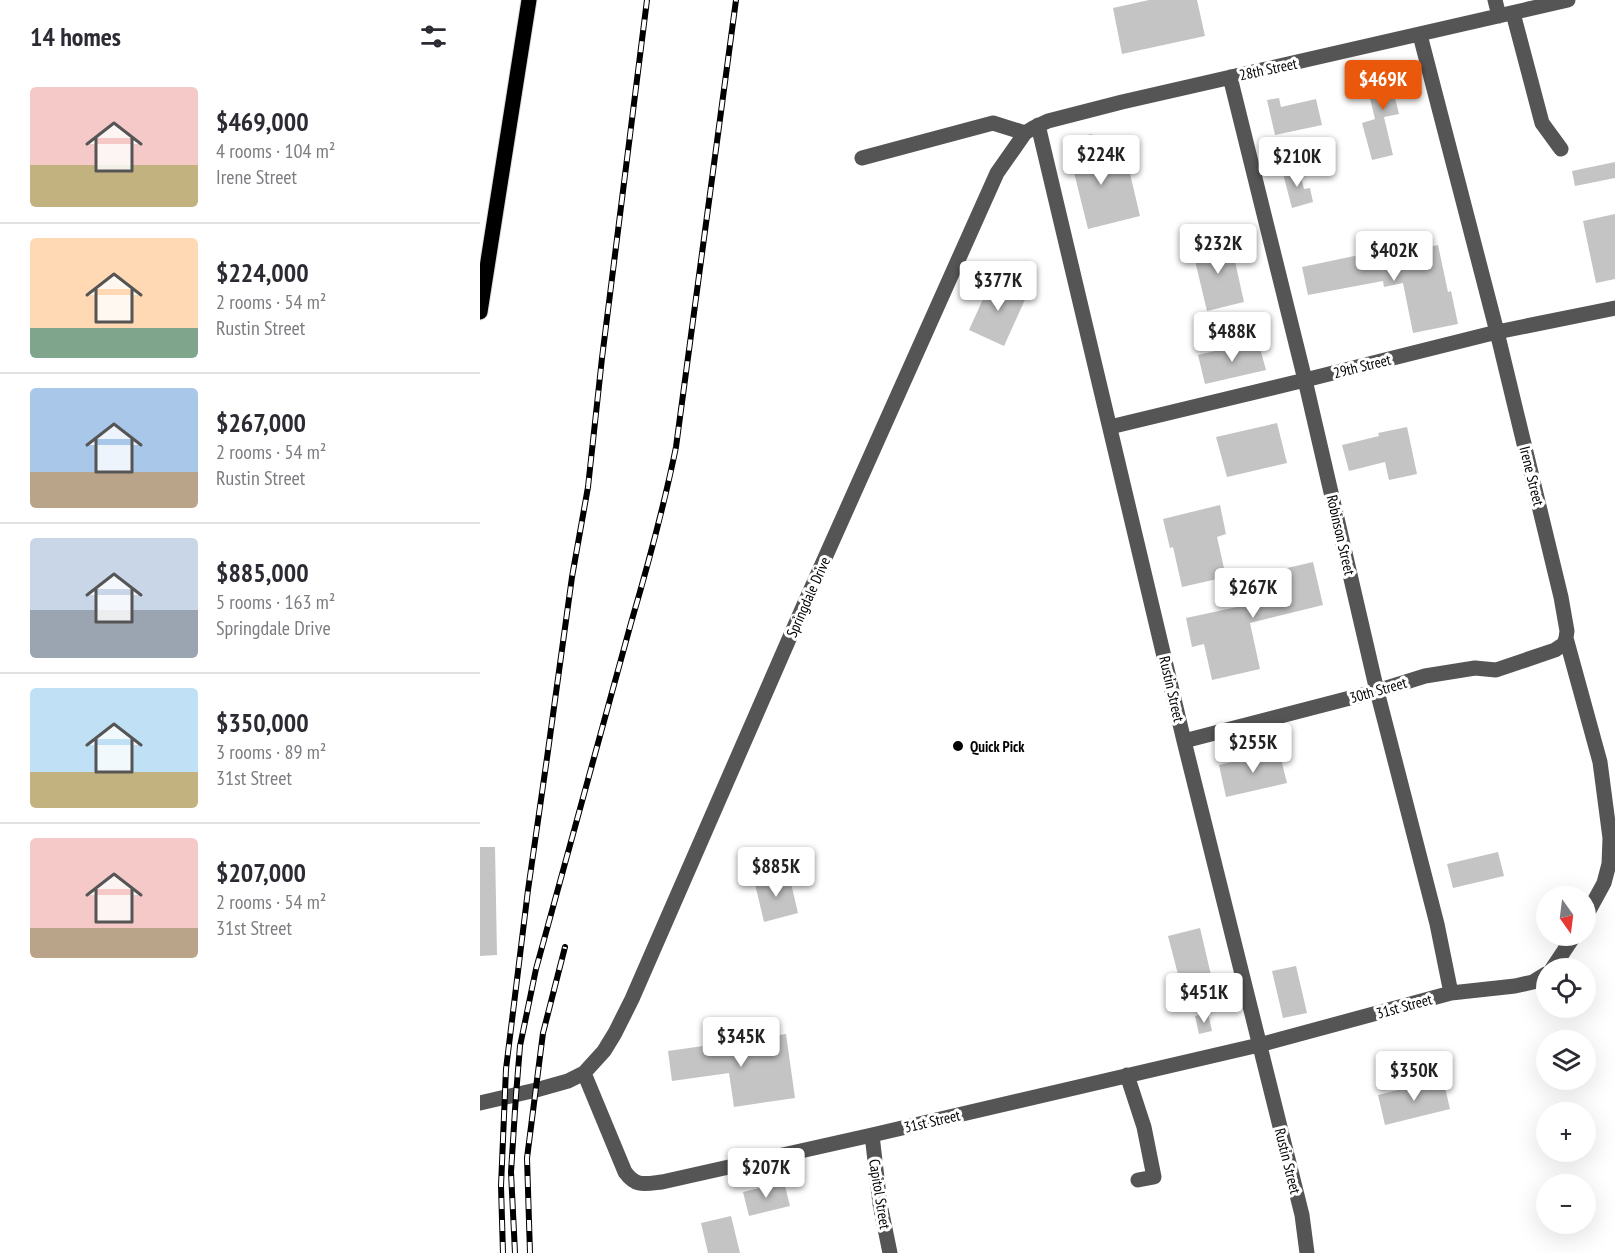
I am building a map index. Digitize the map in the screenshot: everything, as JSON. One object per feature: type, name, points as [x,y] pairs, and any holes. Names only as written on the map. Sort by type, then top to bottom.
[{"type":"main road","points":[[480,312],[485,253],[529,0]]},
{"type":"street","points":[[1495,0],[1506,14],[1542,123],[1561,149]]},
{"type":"street","name":"28th Street","points":[[1031,129],[1048,121],[1111,105],[1568,0]]},
{"type":"street","name":"Irene Street","points":[[1420,34],[1497,332],[1561,597],[1568,631],[1566,638],[1600,762],[1610,838],[1609,864],[1604,883],[1596,898]]},
{"type":"street","name":"Robinson Street","points":[[1230,77],[1305,380],[1377,691],[1437,924],[1451,993]]},
{"type":"street","points":[[862,158],[993,123],[1031,129]]},
{"type":"street","name":"Rustin Street","points":[[1031,129],[1110,427],[1184,741],[1302,1215],[1307,1253]]},
{"type":"street","name":"Springdale Drive","points":[[584,1073],[604,1052],[632,999],[997,173],[1031,129]]},
{"type":"street","name":"29th Street","points":[[1110,427],[1497,332],[1615,308]]},
{"type":"street","name":"30th Street","points":[[1184,741],[1377,691],[1425,676],[1475,668],[1496,670],[1555,650],[1564,644],[1566,638]]},
{"type":"street","points":[[1451,993],[1515,986],[1536,980]]},
{"type":"street","name":"31st Street","points":[[584,1073],[625,1172],[630,1180],[642,1185],[872,1135],[1259,1045],[1451,993]]},
{"type":"street","points":[[480,1103],[568,1081],[584,1073]]},
{"type":"street","points":[[1127,1075],[1144,1127],[1154,1177],[1138,1180]]},
{"type":"street","name":"Capitol Street","points":[[872,1135],[880,1203],[890,1253]]},
{"type":"building","points":[[1149,0],[1197,0],[1205,36],[1122,54],[1113,8]]},
{"type":"building","points":[[1401,70],[1408,95],[1395,98],[1399,114],[1384,117],[1393,155],[1372,160],[1362,123],[1375,119],[1365,78]]},
{"type":"building","points":[[1279,98],[1281,107],[1316,99],[1322,125],[1275,135],[1267,100]]},
{"type":"building","points":[[1092,134],[1102,172],[1128,165],[1140,216],[1088,229],[1066,140]]},
{"type":"building","points":[[1615,162],[1615,178],[1575,186],[1572,171]]},
{"type":"building","points":[[1298,166],[1304,189],[1310,188],[1313,202],[1292,208],[1282,170]]},
{"type":"building","points":[[1615,214],[1615,279],[1596,283],[1583,221]]},
{"type":"building","points":[[1230,239],[1244,302],[1207,311],[1192,248]]},
{"type":"building","points":[[1438,245],[1448,292],[1451,291],[1458,324],[1413,333],[1403,283],[1384,287],[1383,281],[1308,295],[1302,267],[1378,251],[1380,257]]},
{"type":"building","points":[[993,277],[1028,293],[1004,346],[969,330]]},
{"type":"building","points":[[1258,341],[1266,370],[1205,384],[1198,355]]},
{"type":"building","points":[[1277,423],[1287,463],[1227,477],[1216,437]]},
{"type":"building","points":[[1407,427],[1417,474],[1389,480],[1385,462],[1349,471],[1342,445],[1379,436],[1378,433]]},
{"type":"building","points":[[1220,505],[1226,534],[1217,537],[1226,577],[1182,587],[1173,547],[1170,548],[1163,519]]},
{"type":"building","points":[[1313,562],[1323,605],[1250,623],[1260,669],[1212,680],[1204,644],[1192,647],[1186,618],[1256,603],[1249,577]]},
{"type":"building","points":[[1279,751],[1287,783],[1226,797],[1219,765]]},
{"type":"building","points":[[480,847],[495,847],[497,955],[480,956]]},
{"type":"building","points":[[1498,852],[1504,876],[1453,888],[1447,864]]},
{"type":"building","points":[[789,875],[798,913],[764,922],[755,884]]},
{"type":"building","points":[[1200,928],[1211,975],[1180,982],[1168,936]]},
{"type":"building","points":[[1296,966],[1307,1013],[1283,1018],[1272,971]]},
{"type":"building","points":[[1208,1013],[1212,1031],[1199,1034],[1195,1016]]},
{"type":"building","points":[[786,1034],[795,1098],[734,1107],[729,1073],[672,1081],[668,1051]]},
{"type":"building","points":[[1443,1079],[1450,1109],[1385,1125],[1378,1095]]},
{"type":"building","points":[[784,1182],[790,1206],[749,1216],[743,1192]]},
{"type":"building","points":[[731,1216],[740,1253],[708,1253],[701,1223]]},
{"type":"railway","points":[[503,1253],[501,1186],[506,1069],[528,890],[572,577],[588,487],[647,0]]},
{"type":"railway","points":[[515,1253],[511,1172],[520,1046],[536,969],[650,557],[676,447],[736,0]]},
{"type":"railway","points":[[530,1253],[527,1158],[543,1033],[565,947]]},
{"type":"place","name":"Quick Pick","points":[[958,746]]}]
